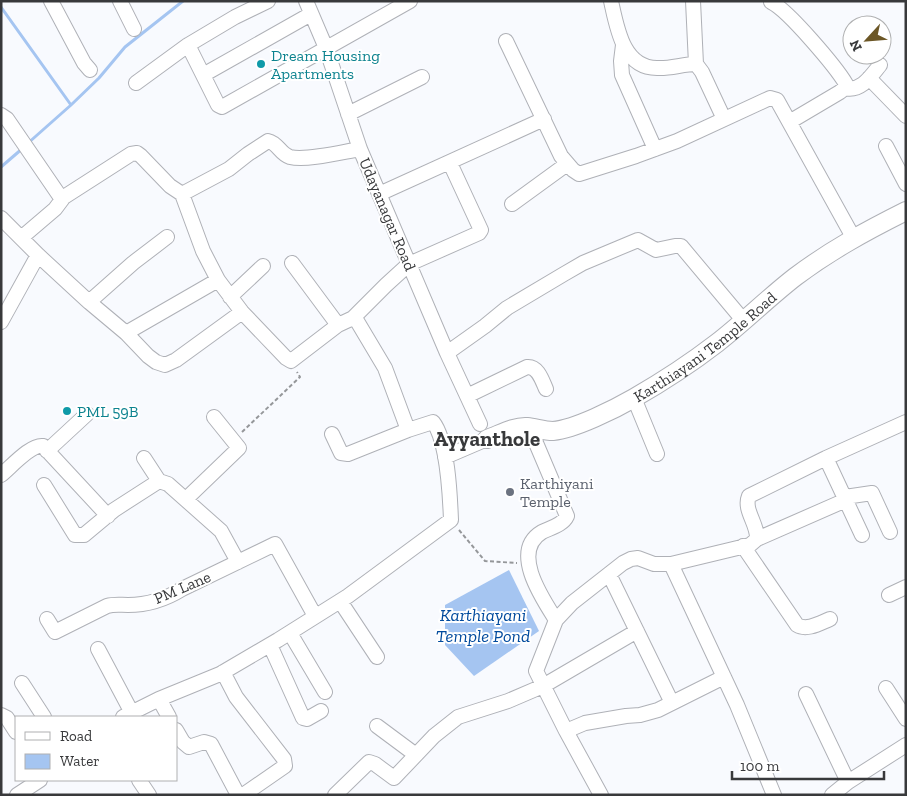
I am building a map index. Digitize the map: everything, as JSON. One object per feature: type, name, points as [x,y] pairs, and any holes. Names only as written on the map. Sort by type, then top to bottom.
[{"type":"main road","name":"Karthiayani Temple Road","points":[[485,433],[518,428],[545,431],[562,429],[634,398],[676,372],[717,343],[796,277],[853,237],[906,210]]},
{"type":"street","points":[[50,1],[84,63],[90,70]]},
{"type":"street","points":[[120,1],[134,29]]},
{"type":"street","points":[[136,83],[188,45],[235,16],[268,1]]},
{"type":"street","points":[[188,45],[218,105],[222,107],[410,1]]},
{"type":"street","points":[[611,1],[617,29],[623,45],[641,65],[650,68],[660,68],[696,64]]},
{"type":"street","points":[[692,1],[696,64],[702,72],[724,119]]},
{"type":"street","points":[[771,2],[782,9],[819,49],[844,81],[845,88]]},
{"type":"street","points":[[203,75],[309,8]]},
{"type":"street","name":"Udayanagar Road","points":[[309,8],[326,48],[360,149],[447,352],[485,433]]},
{"type":"street","points":[[506,41],[561,156],[579,174],[654,149],[770,98],[778,100],[853,237]]},
{"type":"street","points":[[623,45],[622,75],[654,149]]},
{"type":"street","points":[[790,122],[845,88],[855,89],[863,85],[880,65]]},
{"type":"street","points":[[348,114],[422,77]]},
{"type":"street","points":[[869,78],[906,116]]},
{"type":"street","points":[[1,115],[7,118],[59,195],[64,197]]},
{"type":"street","points":[[379,194],[544,120]]},
{"type":"street","points":[[182,194],[229,169],[268,141],[275,144],[284,154],[294,157],[319,156],[360,149]]},
{"type":"street","points":[[886,146],[906,184]]},
{"type":"street","points":[[20,238],[55,209],[64,197],[131,154],[136,153],[170,186],[182,194],[203,251],[218,280],[242,312],[290,361],[338,325],[353,318],[409,264],[479,233],[481,230],[450,163]]},
{"type":"street","points":[[512,204],[567,164]]},
{"type":"street","points":[[1,218],[89,302],[126,333],[148,356],[160,364],[165,365],[176,360],[242,312]]},
{"type":"street","points":[[89,302],[133,263],[167,237]]},
{"type":"street","points":[[447,352],[508,308],[564,274],[583,263],[638,240],[656,250],[681,246],[743,320]]},
{"type":"street","points":[[1,322],[38,255]]},
{"type":"street","points":[[292,263],[338,325]]},
{"type":"street","points":[[230,296],[263,266]]},
{"type":"street","points":[[126,333],[218,280]]},
{"type":"street","points":[[353,318],[357,321],[385,368],[408,430]]},
{"type":"street","points":[[467,396],[531,366],[535,369],[546,389]]},
{"type":"street","points":[[634,398],[657,454]]},
{"type":"street","points":[[47,451],[87,414]]},
{"type":"street","points":[[186,499],[239,448],[214,417]]},
{"type":"street","points":[[98,649],[128,715],[159,699],[223,672],[290,633],[340,601],[451,520],[450,492],[445,457],[438,428],[433,422],[344,455],[341,453],[332,434]]},
{"type":"street","points":[[758,539],[758,534],[747,505],[749,496],[826,458],[906,422]]},
{"type":"street","points":[[534,429],[536,443],[567,516],[562,523],[541,533],[532,540],[527,556],[540,592],[556,620]]},
{"type":"street","points":[[445,457],[485,433]]},
{"type":"street","points":[[1,475],[32,448],[43,446],[108,516]]},
{"type":"street","points":[[144,458],[159,481],[168,484],[221,531],[238,562]]},
{"type":"street","points":[[826,458],[862,535]]},
{"type":"street","points":[[44,485],[75,535],[84,535],[114,510],[159,481]]},
{"type":"street","points":[[601,795],[536,671],[556,620],[572,603],[631,559],[638,558],[654,564],[671,564],[750,545],[758,539],[846,498],[872,493],[890,532]]},
{"type":"street","name":"PM Lane","points":[[47,618],[55,632],[57,632],[107,606],[154,601],[172,595],[182,588],[275,544],[315,616]]},
{"type":"street","points":[[743,546],[797,625],[802,628],[808,627],[830,619]]},
{"type":"street","points":[[671,564],[737,705],[774,795]]},
{"type":"street","points":[[609,574],[672,703]]},
{"type":"street","points":[[889,596],[906,587]]},
{"type":"street","points":[[340,601],[377,657]]},
{"type":"street","points":[[335,795],[369,762],[375,764],[394,778],[434,736],[458,717],[508,701],[543,686],[637,631]]},
{"type":"street","points":[[290,633],[325,692]]},
{"type":"street","points":[[270,645],[303,718],[307,719],[321,711]]},
{"type":"street","points":[[223,672],[236,697],[284,759],[285,766],[243,795]]},
{"type":"street","points":[[566,731],[585,723],[640,716],[658,710],[724,677]]},
{"type":"street","points":[[22,683],[43,716]]},
{"type":"street","points":[[886,688],[906,719]]},
{"type":"street","points":[[806,694],[848,782]]},
{"type":"street","points":[[159,699],[168,716]]},
{"type":"street","points":[[1,715],[7,718],[15,730]]},
{"type":"street","points":[[377,726],[416,756]]},
{"type":"street","points":[[178,733],[183,742],[189,747],[204,742],[211,744],[238,795]]},
{"type":"street","points":[[832,795],[848,782],[906,744]]},
{"type":"street","points":[[17,795],[38,781]]},
{"type":"street","points":[[140,781],[149,795]]},
{"type":"path","points":[[233,441],[300,377],[290,361]]},
{"type":"path","points":[[451,520],[485,561],[529,564]]},
{"type":"water","name":"Karthiayani Temple Pond","points":[[509,570],[539,631],[474,676],[445,645],[445,605]]},
{"type":"waterway","points":[[71,105],[99,78],[125,47],[183,1]]},
{"type":"waterway","points":[[1,7],[71,105],[27,144]]},
{"type":"waterway","points":[[1,167],[23,148]]},
{"type":"place","name":"Dream Housing Apartments","points":[[261,64]]},
{"type":"place","name":"PML 59B","points":[[67,411]]},
{"type":"place","name":"Karthiyani Temple","points":[[510,492]]},
{"type":"district","name":"Ayyanthole","points":[[487,439]]}]
